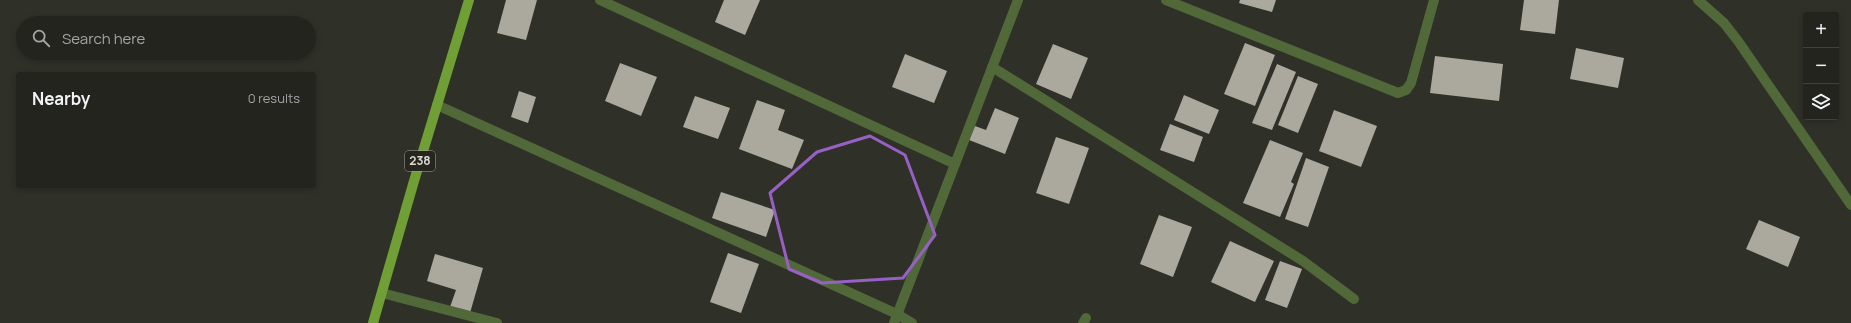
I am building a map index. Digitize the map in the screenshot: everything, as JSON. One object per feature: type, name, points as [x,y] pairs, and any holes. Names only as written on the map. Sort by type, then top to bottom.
[{"type":"main road","name":"238","points":[[373,323],[437,105],[470,0]]},
{"type":"street","points":[[600,0],[955,164]]},
{"type":"street","points":[[896,318],[1018,0]]},
{"type":"street","points":[[1166,0],[1398,93],[1406,90],[1411,83],[1434,0]]},
{"type":"street","points":[[1698,0],[1724,23],[1738,41],[1851,205]]},
{"type":"street","points":[[992,67],[1303,260],[1354,299]]},
{"type":"street","points":[[437,105],[896,318],[912,323]]},
{"type":"street","points":[[382,293],[497,323]]},
{"type":"highlighted area","points":[[870,136],[905,155],[935,235],[903,278],[822,283],[789,269],[770,193],[817,152]]},
{"type":"building","points":[[506,0],[537,0],[526,40],[497,33]]},
{"type":"building","points":[[724,0],[760,0],[745,35],[715,22]]},
{"type":"building","points":[[1240,0],[1276,0],[1272,12],[1239,3]]},
{"type":"building","points":[[1524,0],[1559,0],[1555,34],[1520,30]]},
{"type":"building","points":[[1245,43],[1275,55],[1255,106],[1224,94]]},
{"type":"building","points":[[1053,44],[1088,58],[1071,99],[1036,84]]},
{"type":"building","points":[[1576,48],[1624,58],[1618,88],[1570,79]]},
{"type":"building","points":[[905,54],[947,71],[934,103],[892,87]]},
{"type":"building","points":[[1435,56],[1503,64],[1499,101],[1430,93]]},
{"type":"building","points":[[620,63],[657,77],[641,116],[605,101]]},
{"type":"building","points":[[1277,64],[1296,72],[1272,130],[1252,123]]},
{"type":"building","points":[[1298,76],[1318,84],[1298,133],[1278,125]]},
{"type":"building","points":[[519,91],[536,97],[528,123],[511,117]]},
{"type":"building","points":[[1184,95],[1219,110],[1209,134],[1174,120]]},
{"type":"building","points":[[695,96],[730,108],[718,139],[683,127]]},
{"type":"building","points":[[757,100],[785,110],[778,130],[804,140],[792,169],[739,149]]},
{"type":"building","points":[[995,108],[1019,118],[1005,154],[969,140],[975,126],[986,130]]},
{"type":"building","points":[[1334,110],[1377,126],[1361,167],[1319,151]]},
{"type":"building","points":[[1170,124],[1203,137],[1194,162],[1160,150]]},
{"type":"building","points":[[1056,137],[1089,148],[1069,204],[1036,193]]},
{"type":"building","points":[[1270,140],[1303,153],[1291,182],[1294,184],[1280,217],[1243,203]]},
{"type":"building","points":[[1306,158],[1329,167],[1308,227],[1285,219]]},
{"type":"building","points":[[721,192],[775,210],[766,237],[712,218]]},
{"type":"building","points":[[1159,215],[1192,227],[1173,277],[1140,264]]},
{"type":"building","points":[[1759,220],[1800,237],[1788,267],[1746,249]]},
{"type":"building","points":[[1230,241],[1274,261],[1255,302],[1211,282]]},
{"type":"building","points":[[728,253],[759,264],[741,313],[710,302]]},
{"type":"building","points":[[435,254],[483,268],[470,313],[450,307],[456,290],[427,281]]},
{"type":"building","points":[[1280,261],[1302,269],[1287,308],[1265,300]]}]
